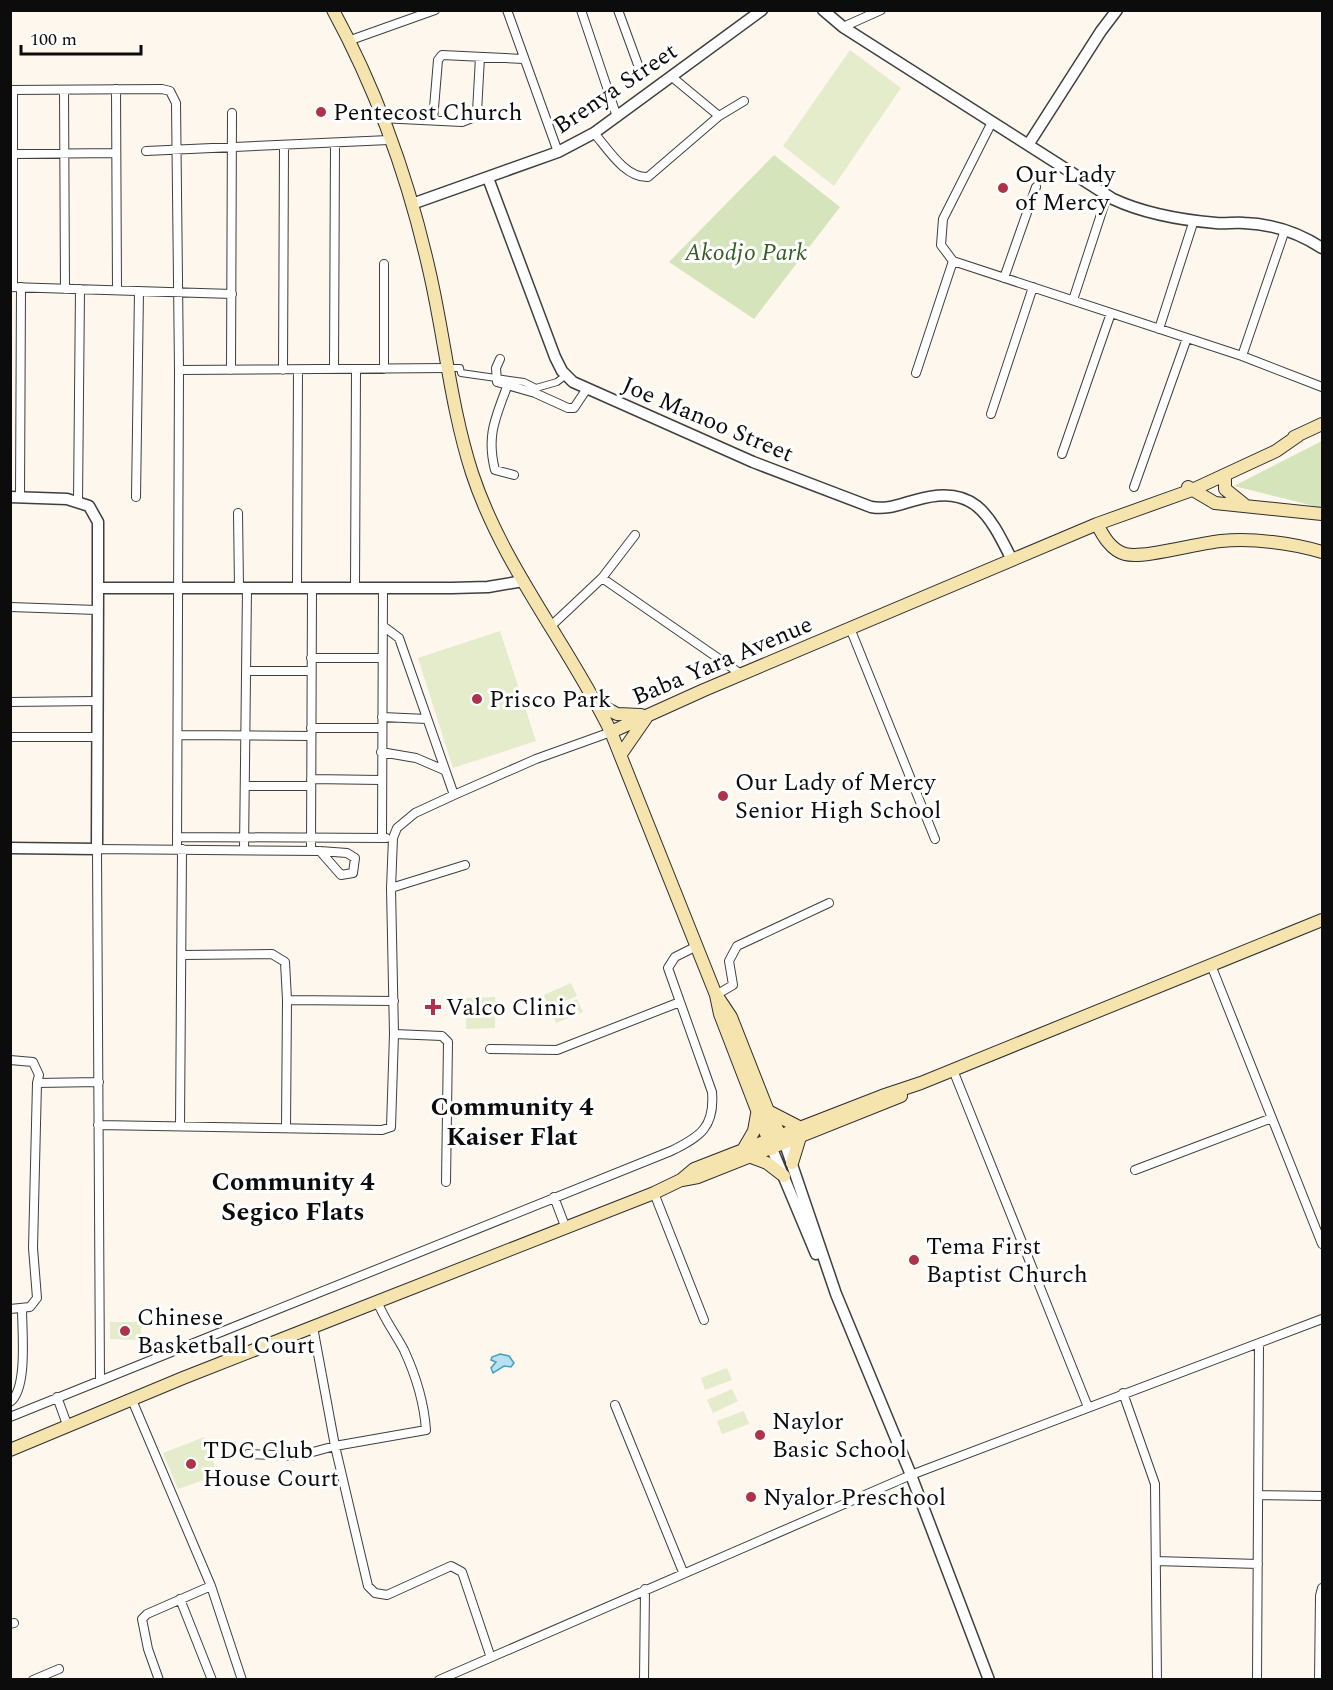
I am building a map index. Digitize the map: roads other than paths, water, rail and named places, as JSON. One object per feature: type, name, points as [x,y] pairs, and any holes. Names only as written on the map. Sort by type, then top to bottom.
[{"type":"main road","points":[[333,10],[381,118],[412,204],[430,273],[463,446],[472,474],[492,524],[523,581],[597,703],[611,732]]},
{"type":"main road","name":"Baba Yara Avenue","points":[[770,1144],[762,1112],[720,1014],[716,995],[611,732],[741,674],[1097,524],[1121,518],[1323,424]]},
{"type":"main road","name":"Baba Yara Avenue","points":[[1188,488],[1226,475],[1276,451],[1299,435]]},
{"type":"main road","points":[[1226,475],[1225,489],[1246,506]]},
{"type":"main road","points":[[1188,488],[1215,503],[1323,514]]},
{"type":"main road","points":[[1097,524],[1105,539],[1115,548],[1133,555],[1222,541],[1304,547],[1323,552]]},
{"type":"main road","points":[[597,703],[617,714],[628,716],[651,713]]},
{"type":"main road","points":[[621,754],[634,732],[651,713]]},
{"type":"main road","points":[[10,1450],[681,1180],[698,1177],[747,1153],[882,1096],[921,1083],[1323,920]]},
{"type":"main road","points":[[747,1153],[762,1112],[801,1132]]},
{"type":"main road","name":"Baba Yara Avenue","points":[[762,1112],[782,1139]]},
{"type":"main road","points":[[792,1163],[801,1132]]},
{"type":"main road","points":[[747,1153],[767,1163],[784,1176]]},
{"type":"street","points":[[348,41],[435,10]]},
{"type":"street","points":[[507,10],[558,152]]},
{"type":"street","points":[[581,10],[617,117]]},
{"type":"street","points":[[618,10],[641,73]]},
{"type":"street","name":"Brenya Street","points":[[412,204],[558,152],[594,133],[762,10]]},
{"type":"street","points":[[823,10],[843,27],[1107,196],[1133,208],[1194,220],[1244,223],[1285,230],[1303,236],[1323,248]]},
{"type":"street","points":[[843,27],[881,10]]},
{"type":"street","points":[[1028,145],[1082,58],[1117,10]]},
{"type":"street","points":[[433,120],[440,57],[447,54],[524,58]]},
{"type":"street","points":[[381,118],[462,122],[476,115],[480,57]]},
{"type":"street","points":[[672,77],[719,116]]},
{"type":"street","points":[[116,89],[117,290]]},
{"type":"street","points":[[100,1380],[98,522],[89,506],[78,501],[15,497],[12,90],[162,89],[170,91],[177,104],[179,370],[177,837],[182,955],[180,1126]]},
{"type":"street","points":[[64,90],[65,289]]},
{"type":"street","points":[[594,133],[630,173],[648,177],[719,116],[744,100]]},
{"type":"street","points":[[231,370],[232,113]]},
{"type":"street","points":[[992,122],[943,219],[941,245],[954,261],[1242,356],[1323,387]]},
{"type":"street","points":[[146,151],[233,149],[389,140]]},
{"type":"street","points":[[334,369],[335,143]]},
{"type":"street","points":[[282,370],[284,146]]},
{"type":"street","points":[[13,154],[116,153]]},
{"type":"street","name":"Joe Manoo Street","points":[[488,178],[555,357],[566,375],[586,390],[753,462],[871,507],[898,506],[932,495],[954,495],[973,502],[987,514],[1012,560]]},
{"type":"street","points":[[1004,278],[1036,187]]},
{"type":"street","points":[[1073,300],[1107,196]]},
{"type":"street","points":[[1159,329],[1194,220]]},
{"type":"street","points":[[1242,356],[1285,230]]},
{"type":"street","points":[[916,373],[954,261]]},
{"type":"street","points":[[384,264],[384,369]]},
{"type":"street","points":[[15,287],[232,294]]},
{"type":"street","points":[[991,414],[1034,287]]},
{"type":"street","points":[[78,501],[80,289]]},
{"type":"street","points":[[136,497],[139,291]]},
{"type":"street","points":[[1062,454],[1112,313]]},
{"type":"street","points":[[1134,487],[1187,338]]},
{"type":"street","points":[[500,359],[497,382],[508,384],[568,408],[574,408],[586,390]]},
{"type":"street","points":[[179,370],[460,368],[461,373],[524,382],[536,388],[557,382],[566,375]]},
{"type":"street","points":[[297,587],[298,369]]},
{"type":"street","points":[[355,588],[356,369]]},
{"type":"street","points":[[508,384],[492,427],[491,454],[495,470],[514,475]]},
{"type":"street","points":[[238,513],[247,672],[244,850]]},
{"type":"street","points":[[551,626],[602,578],[635,535]]},
{"type":"street","points":[[602,578],[741,674]]},
{"type":"street","points":[[98,588],[489,587],[523,581]]},
{"type":"street","points":[[10,848],[316,851],[311,838],[312,588]]},
{"type":"street","points":[[382,837],[383,588]]},
{"type":"street","points":[[10,607],[97,610]]},
{"type":"street","points":[[383,626],[399,638],[454,795]]},
{"type":"street","points":[[850,628],[935,839]]},
{"type":"street","points":[[311,658],[382,658]]},
{"type":"street","points":[[247,672],[311,671]]},
{"type":"street","points":[[10,702],[97,700]]},
{"type":"street","points":[[382,717],[427,719]]},
{"type":"street","points":[[178,735],[246,736],[381,728]]},
{"type":"street","points":[[98,1125],[382,1130],[391,1127],[394,1001],[391,888],[393,838],[403,820],[536,759],[611,732]]},
{"type":"street","points":[[10,737],[97,737]]},
{"type":"street","points":[[381,752],[416,758],[444,770]]},
{"type":"street","points":[[246,786],[381,780]]},
{"type":"street","points":[[177,837],[393,838]]},
{"type":"street","points":[[391,888],[465,865]]},
{"type":"street","points":[[716,995],[733,985],[729,961],[737,946],[829,903]]},
{"type":"street","points":[[10,1417],[682,1145],[704,1130],[712,1112],[712,1092],[668,968],[675,957],[697,946]]},
{"type":"street","points":[[182,955],[278,956],[286,966],[286,1127]]},
{"type":"street","points":[[1210,965],[1323,1244]]},
{"type":"street","points":[[287,1000],[394,1001]]},
{"type":"street","points":[[490,1049],[564,1049],[680,1002]]},
{"type":"street","points":[[394,1034],[442,1036],[448,1042],[446,1182]]},
{"type":"street","points":[[10,1060],[33,1062],[39,1071],[33,1248],[37,1298],[33,1305],[22,1309],[10,1309]]},
{"type":"street","points":[[953,1070],[1088,1407]]},
{"type":"street","points":[[37,1083],[99,1082]]},
{"type":"street","points":[[1135,1170],[1272,1118]]},
{"type":"street","points":[[782,1139],[836,1294],[911,1474],[989,1680]]},
{"type":"street","points":[[770,1144],[822,1269],[836,1294]]},
{"type":"street","points":[[654,1192],[704,1320]]},
{"type":"street","points":[[554,1197],[566,1226]]},
{"type":"street","points":[[248,1454],[298,1456],[335,1446],[426,1430],[423,1401],[415,1374],[403,1349],[385,1323],[377,1301]]},
{"type":"street","points":[[10,1402],[17,1397],[21,1384],[22,1309]]},
{"type":"street","points":[[439,1680],[490,1655],[911,1474],[1323,1319]]},
{"type":"street","points":[[312,1327],[335,1446],[369,1588],[378,1595],[387,1595],[451,1566],[457,1567],[462,1572],[490,1655]]},
{"type":"street","points":[[1257,1680],[1259,1343]]},
{"type":"street","points":[[1123,1393],[1155,1484],[1157,1680]]},
{"type":"street","points":[[57,1397],[68,1427]]},
{"type":"street","points":[[132,1400],[211,1586],[242,1680]]},
{"type":"street","points":[[615,1405],[683,1572]]},
{"type":"street","points":[[1258,1496],[1323,1496]]},
{"type":"street","points":[[1156,1561],[1258,1564]]},
{"type":"street","points":[[159,1680],[147,1649],[142,1619],[147,1614],[211,1586]]},
{"type":"street","points":[[1318,1680],[1320,1596],[1323,1588]]},
{"type":"street","points":[[644,1680],[645,1589]]},
{"type":"street","points":[[180,1599],[212,1680]]},
{"type":"street","points":[[33,1680],[59,1669]]},
{"type":"water","points":[[500,1354],[509,1356],[514,1363],[511,1367],[504,1366],[493,1373],[491,1368],[496,1362],[491,1360],[492,1357]]},
{"type":"place","name":"Pentecost Church","points":[[321,112]]},
{"type":"place","name":"Our Lady of Mercy","points":[[1003,188]]},
{"type":"place","name":"Prisco Park","points":[[477,699]]},
{"type":"place","name":"Our Lady of Mercy Senior High School","points":[[723,796]]},
{"type":"place","name":"Valco Clinic","points":[[433,1007]]},
{"type":"place","name":"Tema First Baptist Church","points":[[914,1260]]},
{"type":"place","name":"Chinese Basketball Court","points":[[125,1331]]},
{"type":"place","name":"Naylor Basic School","points":[[760,1435]]},
{"type":"place","name":"TDC Club House Court","points":[[191,1464]]},
{"type":"place","name":"Nyalor Preschool","points":[[751,1497]]},
{"type":"district","name":"Community 4 Kaiser Flat","points":[[512,1121]]},
{"type":"district","name":"Community 4 Segico Flats","points":[[293,1196]]},
{"type":"park label","name":"Akodjo Park","points":[[746,252]]}]
